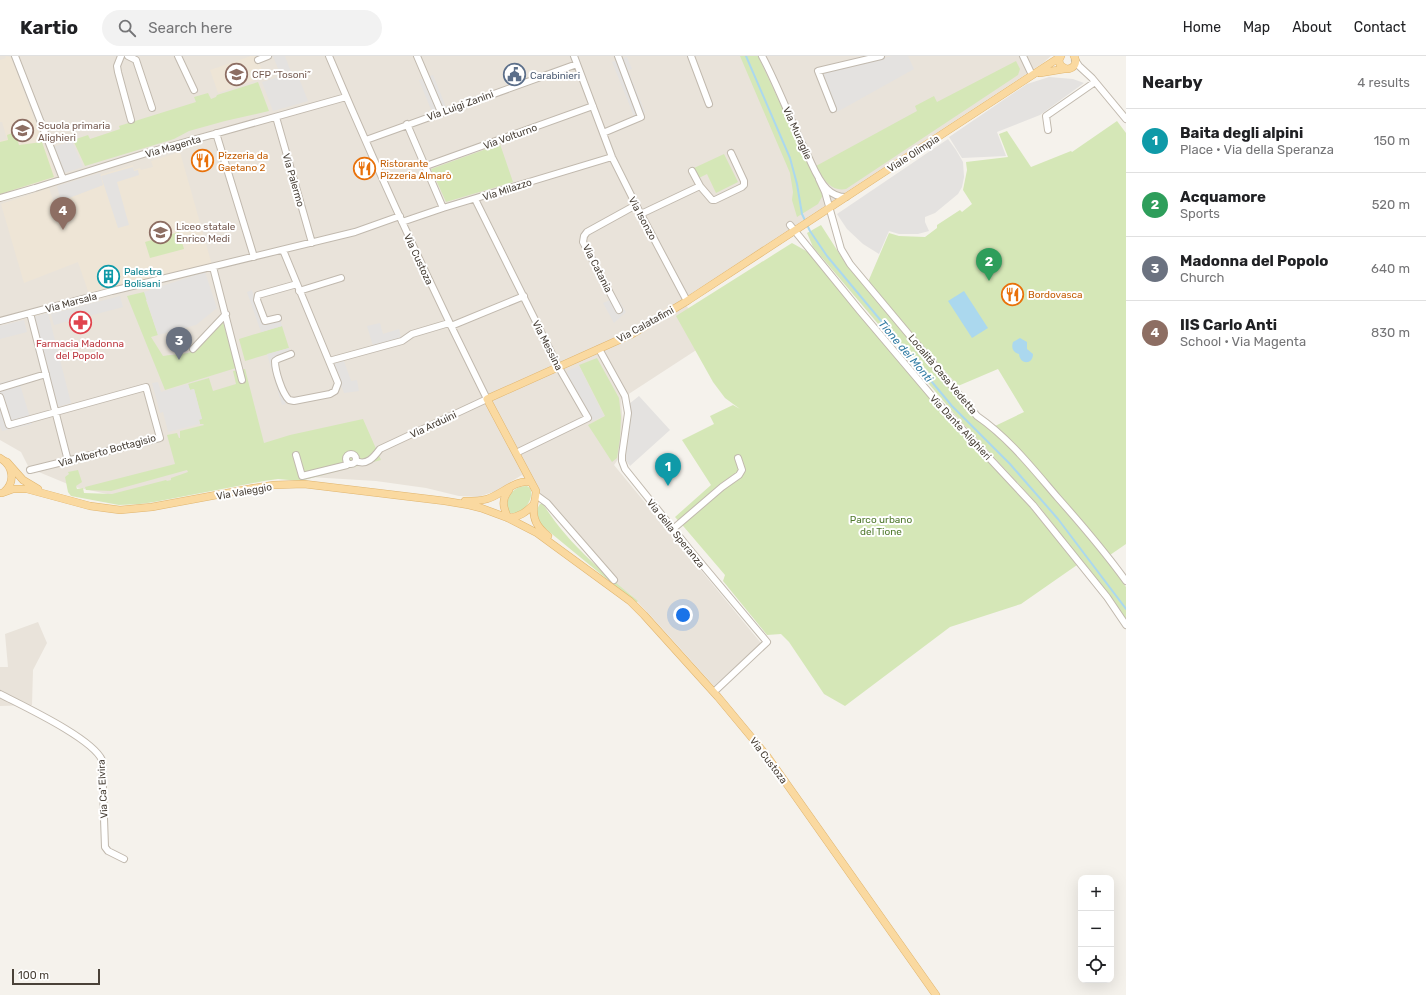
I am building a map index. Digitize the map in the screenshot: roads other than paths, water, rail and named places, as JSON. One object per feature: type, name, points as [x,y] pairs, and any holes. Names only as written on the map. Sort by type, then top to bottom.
[{"type":"main road","name":"Viale Olimpia","points":[[792,228],[814,218],[1060,57]]},
{"type":"main road","points":[[1060,57],[1059,63],[1066,69],[1074,65],[1075,58]]},
{"type":"main road","name":"Viale Olimpia","points":[[1032,75],[1045,71],[1066,69]]},
{"type":"main road","name":"Via Calatafimi","points":[[487,399],[632,334],[687,301],[792,228]]},
{"type":"main road","name":"Via Custoza","points":[[487,399],[536,491],[533,517],[536,524],[567,552],[568,555]]},
{"type":"main road","name":"Via Custoza","points":[[508,518],[503,508],[504,499],[519,477],[520,470],[517,456]]},
{"type":"main road","name":"Via Valeggio","points":[[0,458],[6,462],[23,480],[45,493]]},
{"type":"main road","points":[[1,493],[10,485],[12,479],[10,467],[6,462]]},
{"type":"main road","points":[[445,501],[476,501],[488,499],[512,486],[526,481],[530,482]]},
{"type":"main road","name":"Via Valeggio","points":[[1,493],[18,488],[45,493],[90,506],[120,510],[152,507],[254,488],[304,484],[445,501]]},
{"type":"main road","name":"Via Custoza","points":[[445,501],[481,508],[508,518],[537,533],[625,597],[640,610],[727,707],[767,756],[807,810],[936,995]]},
{"type":"main road","points":[[508,518],[516,518],[522,515],[534,504]]},
{"type":"street","points":[[15,56],[63,179]]},
{"type":"street","points":[[121,56],[118,72],[131,120]]},
{"type":"street","points":[[128,56],[136,60],[152,108]]},
{"type":"street","points":[[178,56],[194,90]]},
{"type":"street","points":[[258,60],[268,56]]},
{"type":"street","name":"Via Custoza","points":[[330,56],[346,97],[401,219],[450,325],[487,399]]},
{"type":"street","points":[[417,56],[441,112]]},
{"type":"street","name":"Via Isonzo","points":[[574,56],[612,157],[687,301]]},
{"type":"street","points":[[691,56],[709,104]]},
{"type":"street","name":"Via Muraglie","points":[[762,56],[819,179],[831,193],[846,197]]},
{"type":"street","points":[[833,109],[818,71],[881,56]]},
{"type":"street","points":[[1023,56],[1032,75]]},
{"type":"street","points":[[603,133],[641,117],[619,58]]},
{"type":"street","points":[[1075,58],[1082,70],[1094,80],[1126,119]]},
{"type":"street","name":"Via Luigi Zanini","points":[[366,140],[577,64]]},
{"type":"street","name":"Viale Olimpia","points":[[1066,69],[1076,70],[1094,80]]},
{"type":"street","points":[[1048,130],[1046,116],[1094,80]]},
{"type":"street","name":"Via Magenta","points":[[0,198],[150,152],[346,97]]},
{"type":"street","name":"Via Volturno","points":[[426,166],[593,106]]},
{"type":"street","name":"Via Palermo","points":[[276,117],[312,243]]},
{"type":"street","points":[[408,124],[443,208]]},
{"type":"street","points":[[216,133],[254,257]]},
{"type":"street","points":[[692,171],[700,186],[712,200],[715,200],[744,185],[731,153]]},
{"type":"street","name":"Via Milazzo","points":[[401,219],[474,199],[612,157]]},
{"type":"street","name":"Località Casa Vedetta","points":[[819,179],[825,192],[841,249],[850,264],[977,416],[990,425],[1033,468],[1110,558],[1126,581]]},
{"type":"street","points":[[641,214],[700,186]]},
{"type":"street","name":"Via Messina","points":[[474,199],[558,366],[588,418],[517,456]]},
{"type":"street","name":"Via Catania","points":[[619,310],[583,242],[584,236],[587,232],[636,205]]},
{"type":"street","name":"Via Marsala","points":[[0,321],[213,266],[312,243],[401,219]]},
{"type":"street","name":"Via Dante Alighieri","points":[[792,228],[937,402],[1033,505],[1107,597],[1126,625]]},
{"type":"street","points":[[283,250],[338,383],[335,391],[330,394],[294,401],[289,400],[285,396],[276,370],[275,361],[278,358],[290,354]]},
{"type":"street","points":[[213,266],[242,380]]},
{"type":"street","points":[[300,291],[341,278]]},
{"type":"street","points":[[278,318],[265,321],[257,300],[258,295],[297,284]]},
{"type":"street","points":[[329,361],[402,341],[412,334],[450,325],[524,296]]},
{"type":"street","points":[[30,313],[68,461]]},
{"type":"street","points":[[193,349],[226,314]]},
{"type":"street","name":"Via della Speranza","points":[[599,349],[625,396],[628,413],[622,455],[625,469],[766,642],[717,689]]},
{"type":"street","points":[[0,388],[46,374]]},
{"type":"street","name":"Via Alberto Bottagisio","points":[[30,470],[160,438],[146,387],[56,413]]},
{"type":"street","points":[[0,397],[9,425],[56,413]]},
{"type":"street","name":"Via Arduini","points":[[296,455],[302,476],[347,465],[348,463],[352,464],[356,461],[361,463],[367,462],[372,459],[380,448],[487,399]]},
{"type":"street","points":[[673,529],[722,486],[739,475],[742,470],[738,458]]},
{"type":"street","name":"Via Custoza","points":[[536,495],[547,503],[614,580]]},
{"type":"street","name":"Via Ca' Elvira","points":[[0,694],[69,732],[99,753],[102,760],[105,847],[108,851],[124,859]]},
{"type":"water","points":[[964,291],[988,328],[972,338],[948,301]]},
{"type":"water","points":[[1020,338],[1027,342],[1027,349],[1033,354],[1029,362],[1024,362],[1020,358],[1019,354],[1013,350],[1013,342]]},
{"type":"waterway","name":"Tione dei Monti","points":[[746,56],[790,158],[797,184],[802,214],[810,231],[827,256],[952,406],[1010,464],[1058,519],[1126,609]]},
{"type":"place","name":"CFP “Tosoni”","points":[[237,74]]},
{"type":"place","name":"Carabinieri","points":[[515,75]]},
{"type":"place","name":"Scuola primaria Alighieri","points":[[22,131]]},
{"type":"place","name":"Pizzeria da Gaetano 2","points":[[203,161]]},
{"type":"place","name":"Ristorante Pizzeria Almarò","points":[[365,169]]},
{"type":"place","name":"IIS Carlo Anti","points":[[63,230]]},
{"type":"place","name":"Liceo statale Enrico Medi","points":[[161,232]]},
{"type":"place","name":"Palestra Bolisani","points":[[108,277]]},
{"type":"place","name":"Acquamore","points":[[989,281]]},
{"type":"place","name":"Bordovasca","points":[[1012,294]]},
{"type":"place","name":"Farmacia Madonna del Popolo","points":[[80,323]]},
{"type":"place","name":"Madonna del Popolo","points":[[179,360]]},
{"type":"place","name":"Baita degli alpini","points":[[668,486]]},
{"type":"park label","name":"Parco urbano del Tione","points":[[881,524]]}]
